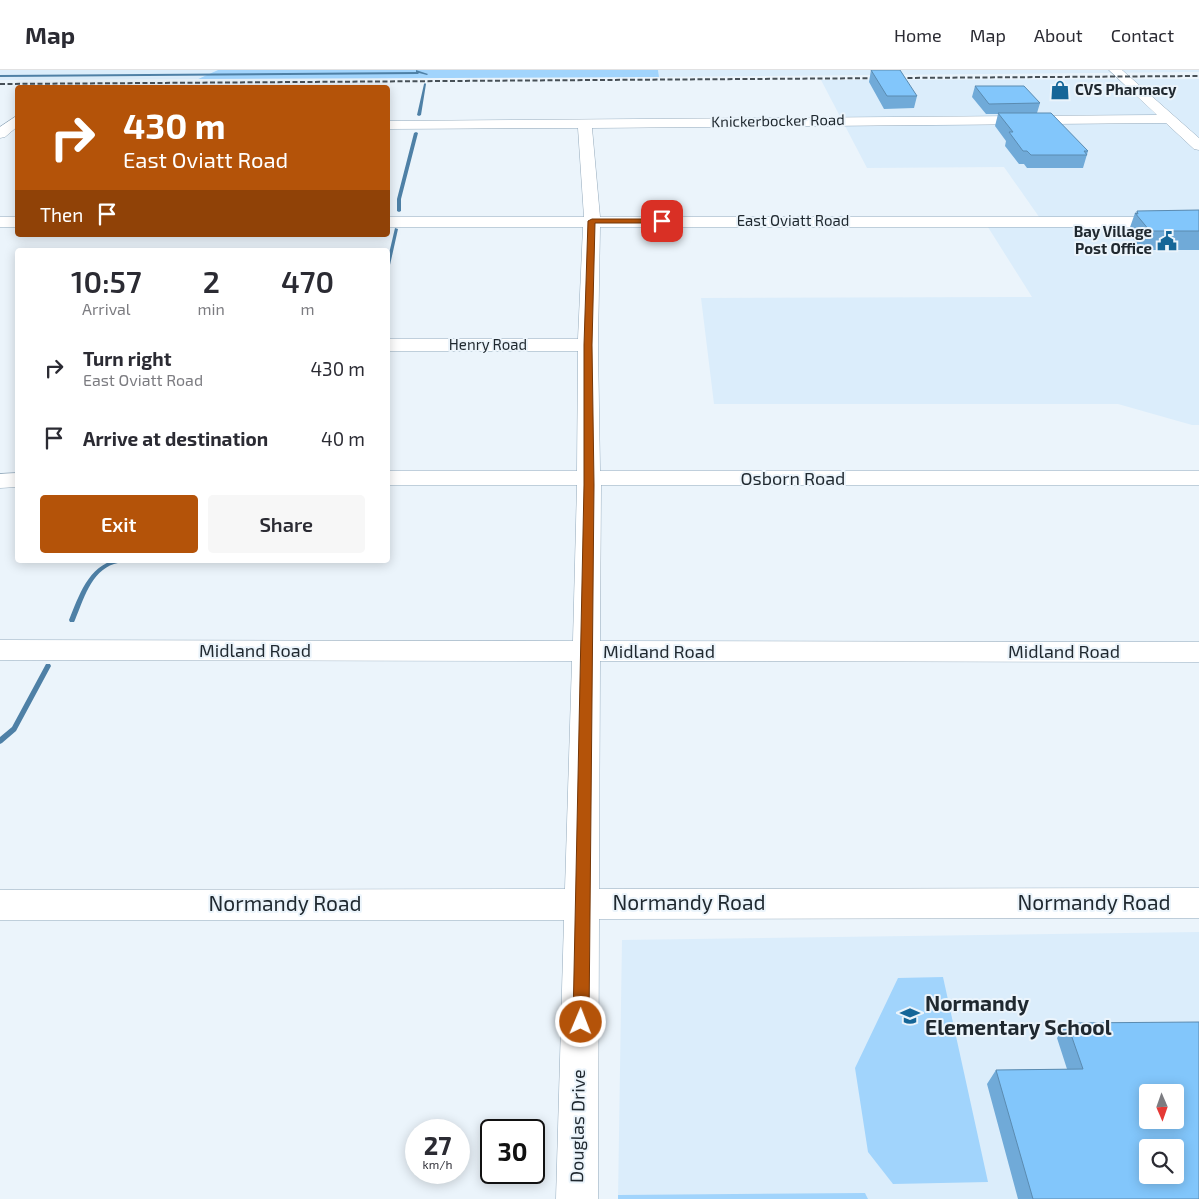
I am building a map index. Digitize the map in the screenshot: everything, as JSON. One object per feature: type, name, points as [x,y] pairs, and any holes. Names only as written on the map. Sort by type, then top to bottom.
[{"type":"street","points":[[1114,70],[1199,146]]},
{"type":"street","name":"Knickerbocker Road","points":[[390,125],[1169,119]]},
{"type":"street","points":[[0,134],[15,121]]},
{"type":"street","name":"Douglas Drive","points":[[577,1199],[589,480],[588,345],[592,221],[585,123]]},
{"type":"street","points":[[0,222],[15,222]]},
{"type":"street","name":"East Oviatt Road","points":[[390,222],[1199,222]]},
{"type":"street","name":"Henry Road","points":[[390,345],[588,345]]},
{"type":"street","name":"Osborn Road","points":[[390,478],[589,480],[1199,478]]},
{"type":"street","points":[[0,481],[15,480]]},
{"type":"street","name":"Midland Road","points":[[0,650],[1199,652]]},
{"type":"street","name":"Normandy Road","points":[[0,905],[583,903],[1199,904]]},
{"type":"shaded area","points":[[0,70],[218,70],[197,79],[0,80]]},
{"type":"shaded area","points":[[218,70],[658,70],[659,77],[198,79]]},
{"type":"shaded area","points":[[658,70],[1199,70],[1199,72],[659,77]]},
{"type":"shaded area","points":[[1199,79],[1199,425],[1192,425],[1118,404],[714,404],[701,298],[1032,297],[986,224],[1044,224],[1004,167],[867,168],[821,80]]},
{"type":"shaded area","name":"Normandy Elementary School","points":[[1199,932],[1199,1199],[618,1199],[622,940]]},
{"type":"shaded area","points":[[943,977],[988,1182],[893,1184],[868,1152],[855,1068],[898,978]]},
{"type":"shaded area","points":[[865,1193],[868,1199],[618,1199],[618,1195]]},
{"type":"building","points":[[871,70],[900,70],[917,96],[887,96]]},
{"type":"building","points":[[975,86],[1024,86],[1040,103],[989,104]]},
{"type":"building","points":[[998,113],[1051,113],[1088,151],[1084,151],[1087,155],[1031,155],[1027,151],[1023,151],[1009,132],[1013,132]]},
{"type":"building","points":[[1199,210],[1199,231],[1150,231],[1135,213],[1138,214],[1137,211]]},
{"type":"building","points":[[1199,1022],[1199,1199],[1033,1199],[996,1070],[1083,1069],[1067,1023]]},
{"type":"waterway","points":[[417,71],[427,74]]},
{"type":"waterway","points":[[0,76],[418,73]]},
{"type":"waterway","points":[[419,115],[425,84]]},
{"type":"waterway","points":[[399,211],[399,199],[416,133]]},
{"type":"waterway","points":[[390,256],[396,229]]},
{"type":"waterway","points":[[72,620],[81,598],[94,575],[106,565],[113,563]]},
{"type":"waterway","points":[[0,741],[14,729],[48,666]]},
{"type":"railway","points":[[0,84],[1199,76]]},
{"type":"place","name":"CVS Pharmacy","points":[[1060,90]]},
{"type":"place","name":"Bay Village Post Office","points":[[1167,241]]},
{"type":"place","name":"Normandy Elementary School","points":[[910,1016]]},
{"type":"route","points":[[581,1022],[589,485],[588,345],[592,221],[662,221]]}]
